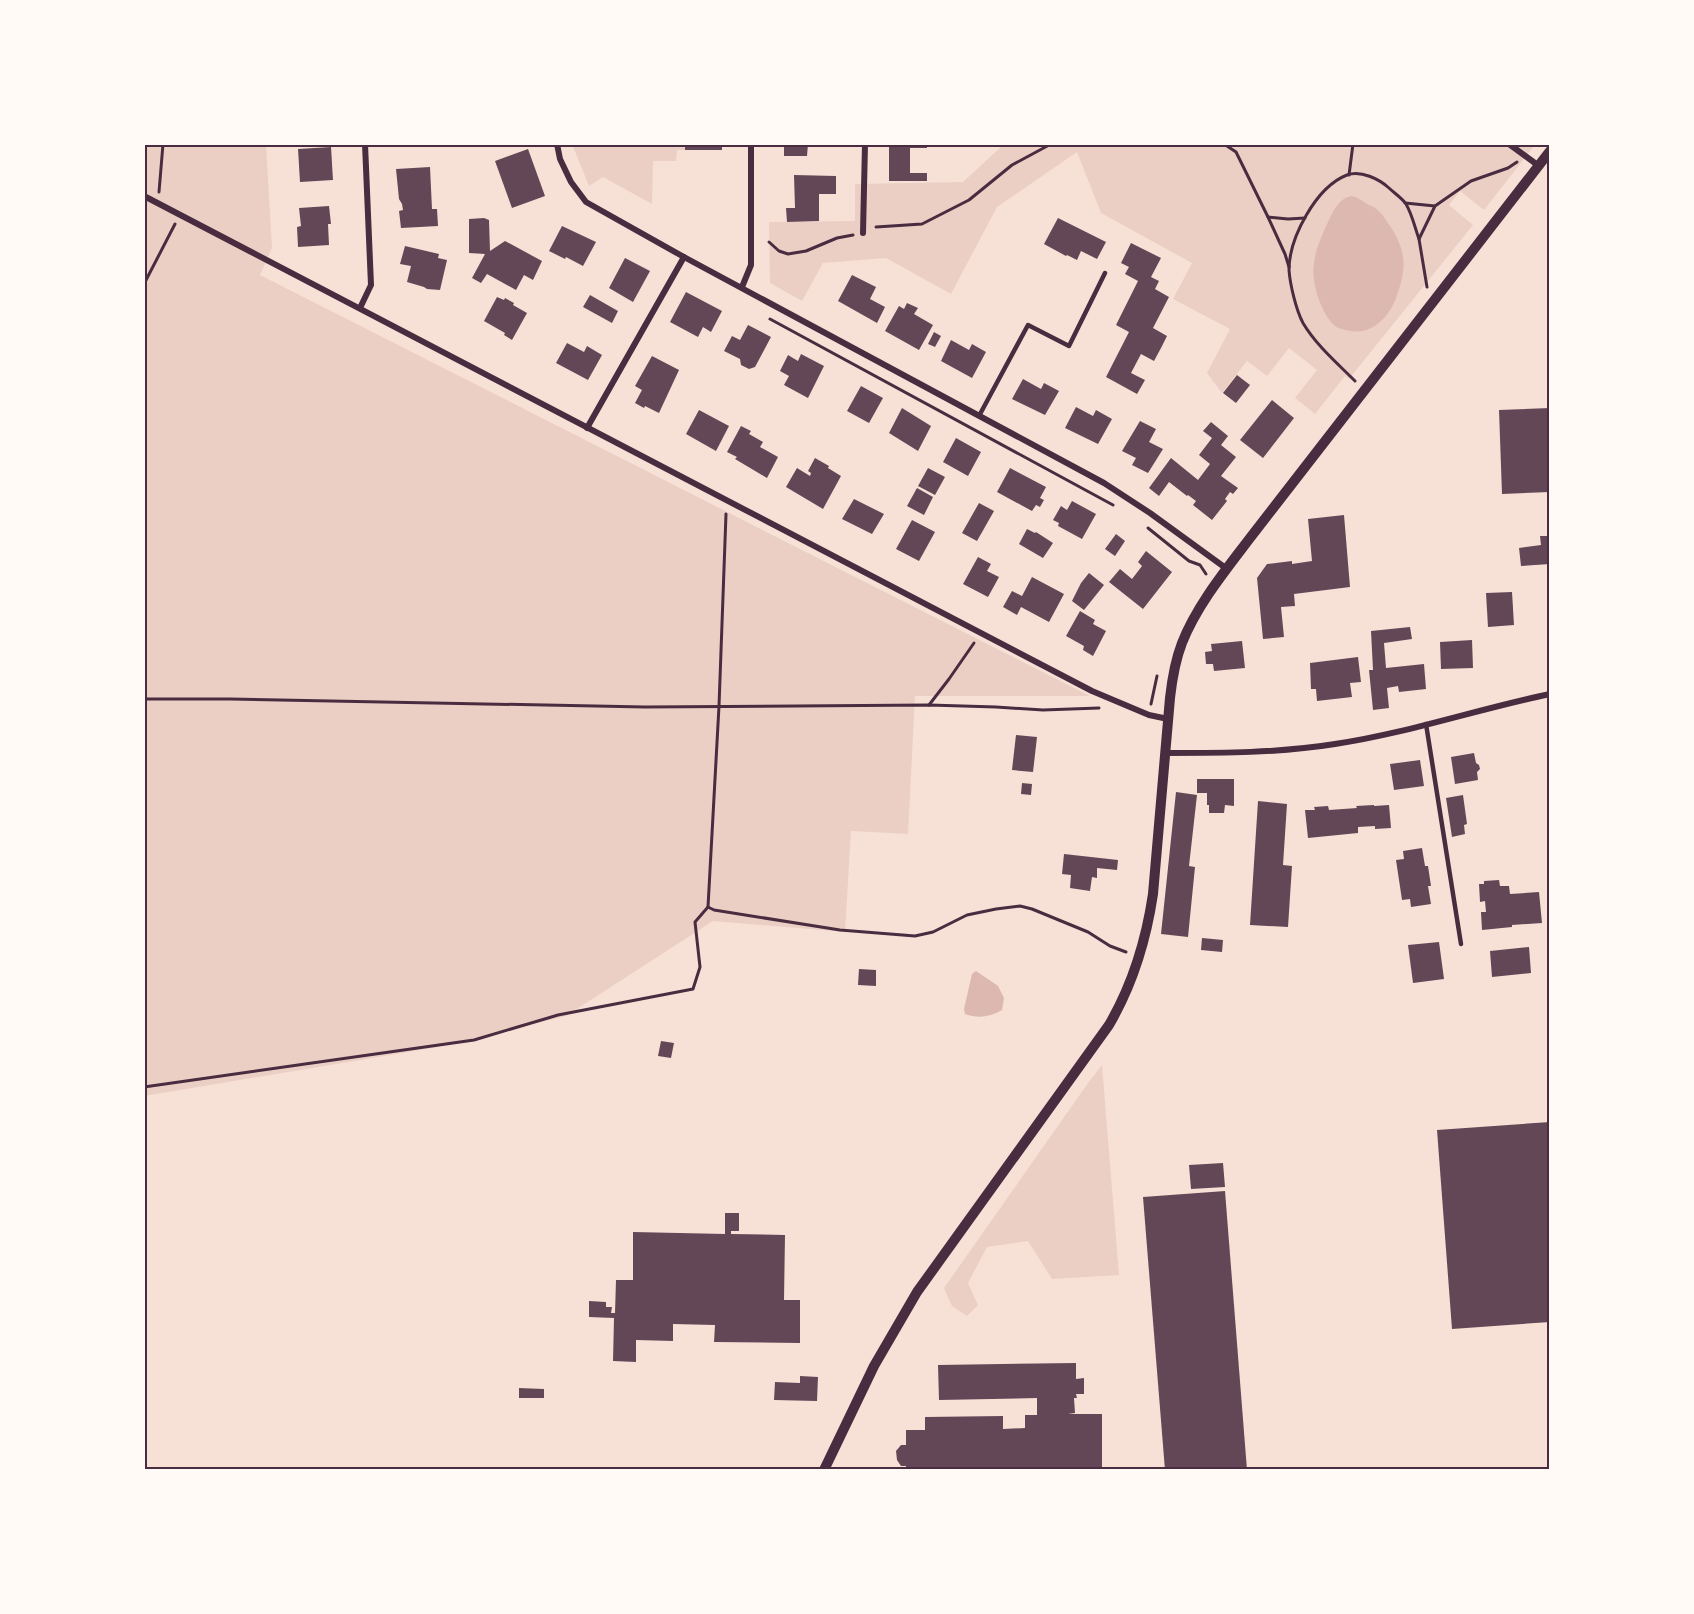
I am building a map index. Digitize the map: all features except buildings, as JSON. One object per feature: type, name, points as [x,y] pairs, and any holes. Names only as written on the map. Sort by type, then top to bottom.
[{"type":"street","points":[[360,308],[371,285],[364,144]]},
{"type":"street","points":[[556,144],[571,182],[586,202],[1104,483],[1227,569]]},
{"type":"street","points":[[742,287],[751,265],[751,144]]},
{"type":"street","points":[[863,231],[865,144]]},
{"type":"street","points":[[1509,144],[1539,166]]},
{"type":"street","points":[[824,1470],[874,1366],[917,1292],[1118,1011],[1140,957],[1148,926],[1174,670],[1181,644],[1192,622],[1227,569],[1550,151]]},
{"type":"street","points":[[144,196],[1092,691],[1149,715],[1168,719]]},
{"type":"street","points":[[587,428],[684,257]]},
{"type":"street","points":[[1166,753],[1256,752],[1337,744],[1550,694]]},
{"type":"lane","points":[[979,416],[1028,325],[1069,346],[1105,273]]},
{"type":"lane","points":[[1426,724],[1461,944]]},
{"type":"path","points":[[157,203],[163,144]]},
{"type":"path","points":[[769,242],[779,251],[788,254],[806,251],[837,238],[863,231],[922,224],[969,200],[1012,165],[1051,144]]},
{"type":"path","points":[[1224,144],[1236,152],[1285,254],[1302,322],[1320,346],[1356,382]]},
{"type":"path","points":[[1348,175],[1353,144]]},
{"type":"path","points":[[1419,239],[1435,206],[1471,181],[1508,168],[1526,156]]},
{"type":"path","points":[[1289,269],[1292,250],[1305,218],[1317,200],[1330,185],[1348,175],[1364,175],[1381,181],[1405,203],[1419,239],[1427,290]]},
{"type":"path","points":[[1405,203],[1435,206]]},
{"type":"path","points":[[144,284],[180,215]]},
{"type":"path","points":[[1268,217],[1305,218]]},
{"type":"path","points":[[762,315],[1120,509]]},
{"type":"path","points":[[144,1087],[474,1040],[558,1015],[693,989],[700,967],[695,922],[708,907],[719,706],[726,500]]},
{"type":"path","points":[[1146,527],[1204,570]]},
{"type":"path","points":[[929,705],[980,633]]},
{"type":"path","points":[[144,699],[645,707],[929,705],[1042,710],[1089,709],[1122,704]]},
{"type":"path","points":[[708,907],[714,910],[840,930],[915,936],[933,932],[967,915],[1020,906],[1032,909],[1088,933],[1110,946],[1140,957]]},
{"type":"shaded area","points":[[144,144],[266,144],[272,248],[260,275],[1090,696],[915,696],[908,834],[851,831],[845,932],[713,921],[566,1016],[438,1047],[144,1096]]},
{"type":"shaded area","points":[[572,144],[685,144],[685,150],[677,150],[676,161],[653,161],[652,204],[603,177],[589,186]]},
{"type":"shaded area","points":[[1004,144],[1535,145],[1484,210],[1460,191],[1449,205],[1473,225],[1349,379],[1345,376],[1315,414],[1295,398],[1317,370],[1289,348],[1267,376],[1247,361],[1222,393],[1207,373],[1230,329],[1173,299],[1192,263],[1101,213],[1077,152],[997,207],[951,294],[886,258],[823,263],[802,301],[770,283],[769,222],[855,221],[855,184],[963,182]]},
{"type":"shaded area","points":[[1351,196],[1373,207],[1381,214],[1399,243],[1403,259],[1400,285],[1390,310],[1374,327],[1359,331],[1342,329],[1331,322],[1317,295],[1313,272],[1322,235],[1334,209],[1340,202]]},
{"type":"shaded area","points":[[976,971],[998,986],[1004,998],[1002,1010],[984,1017],[965,1014],[964,1009],[972,974]]},
{"type":"shaded area","points":[[1102,1065],[1119,1275],[1052,1279],[1028,1241],[987,1247],[968,1283],[978,1305],[967,1316],[952,1306],[944,1288]]}]
